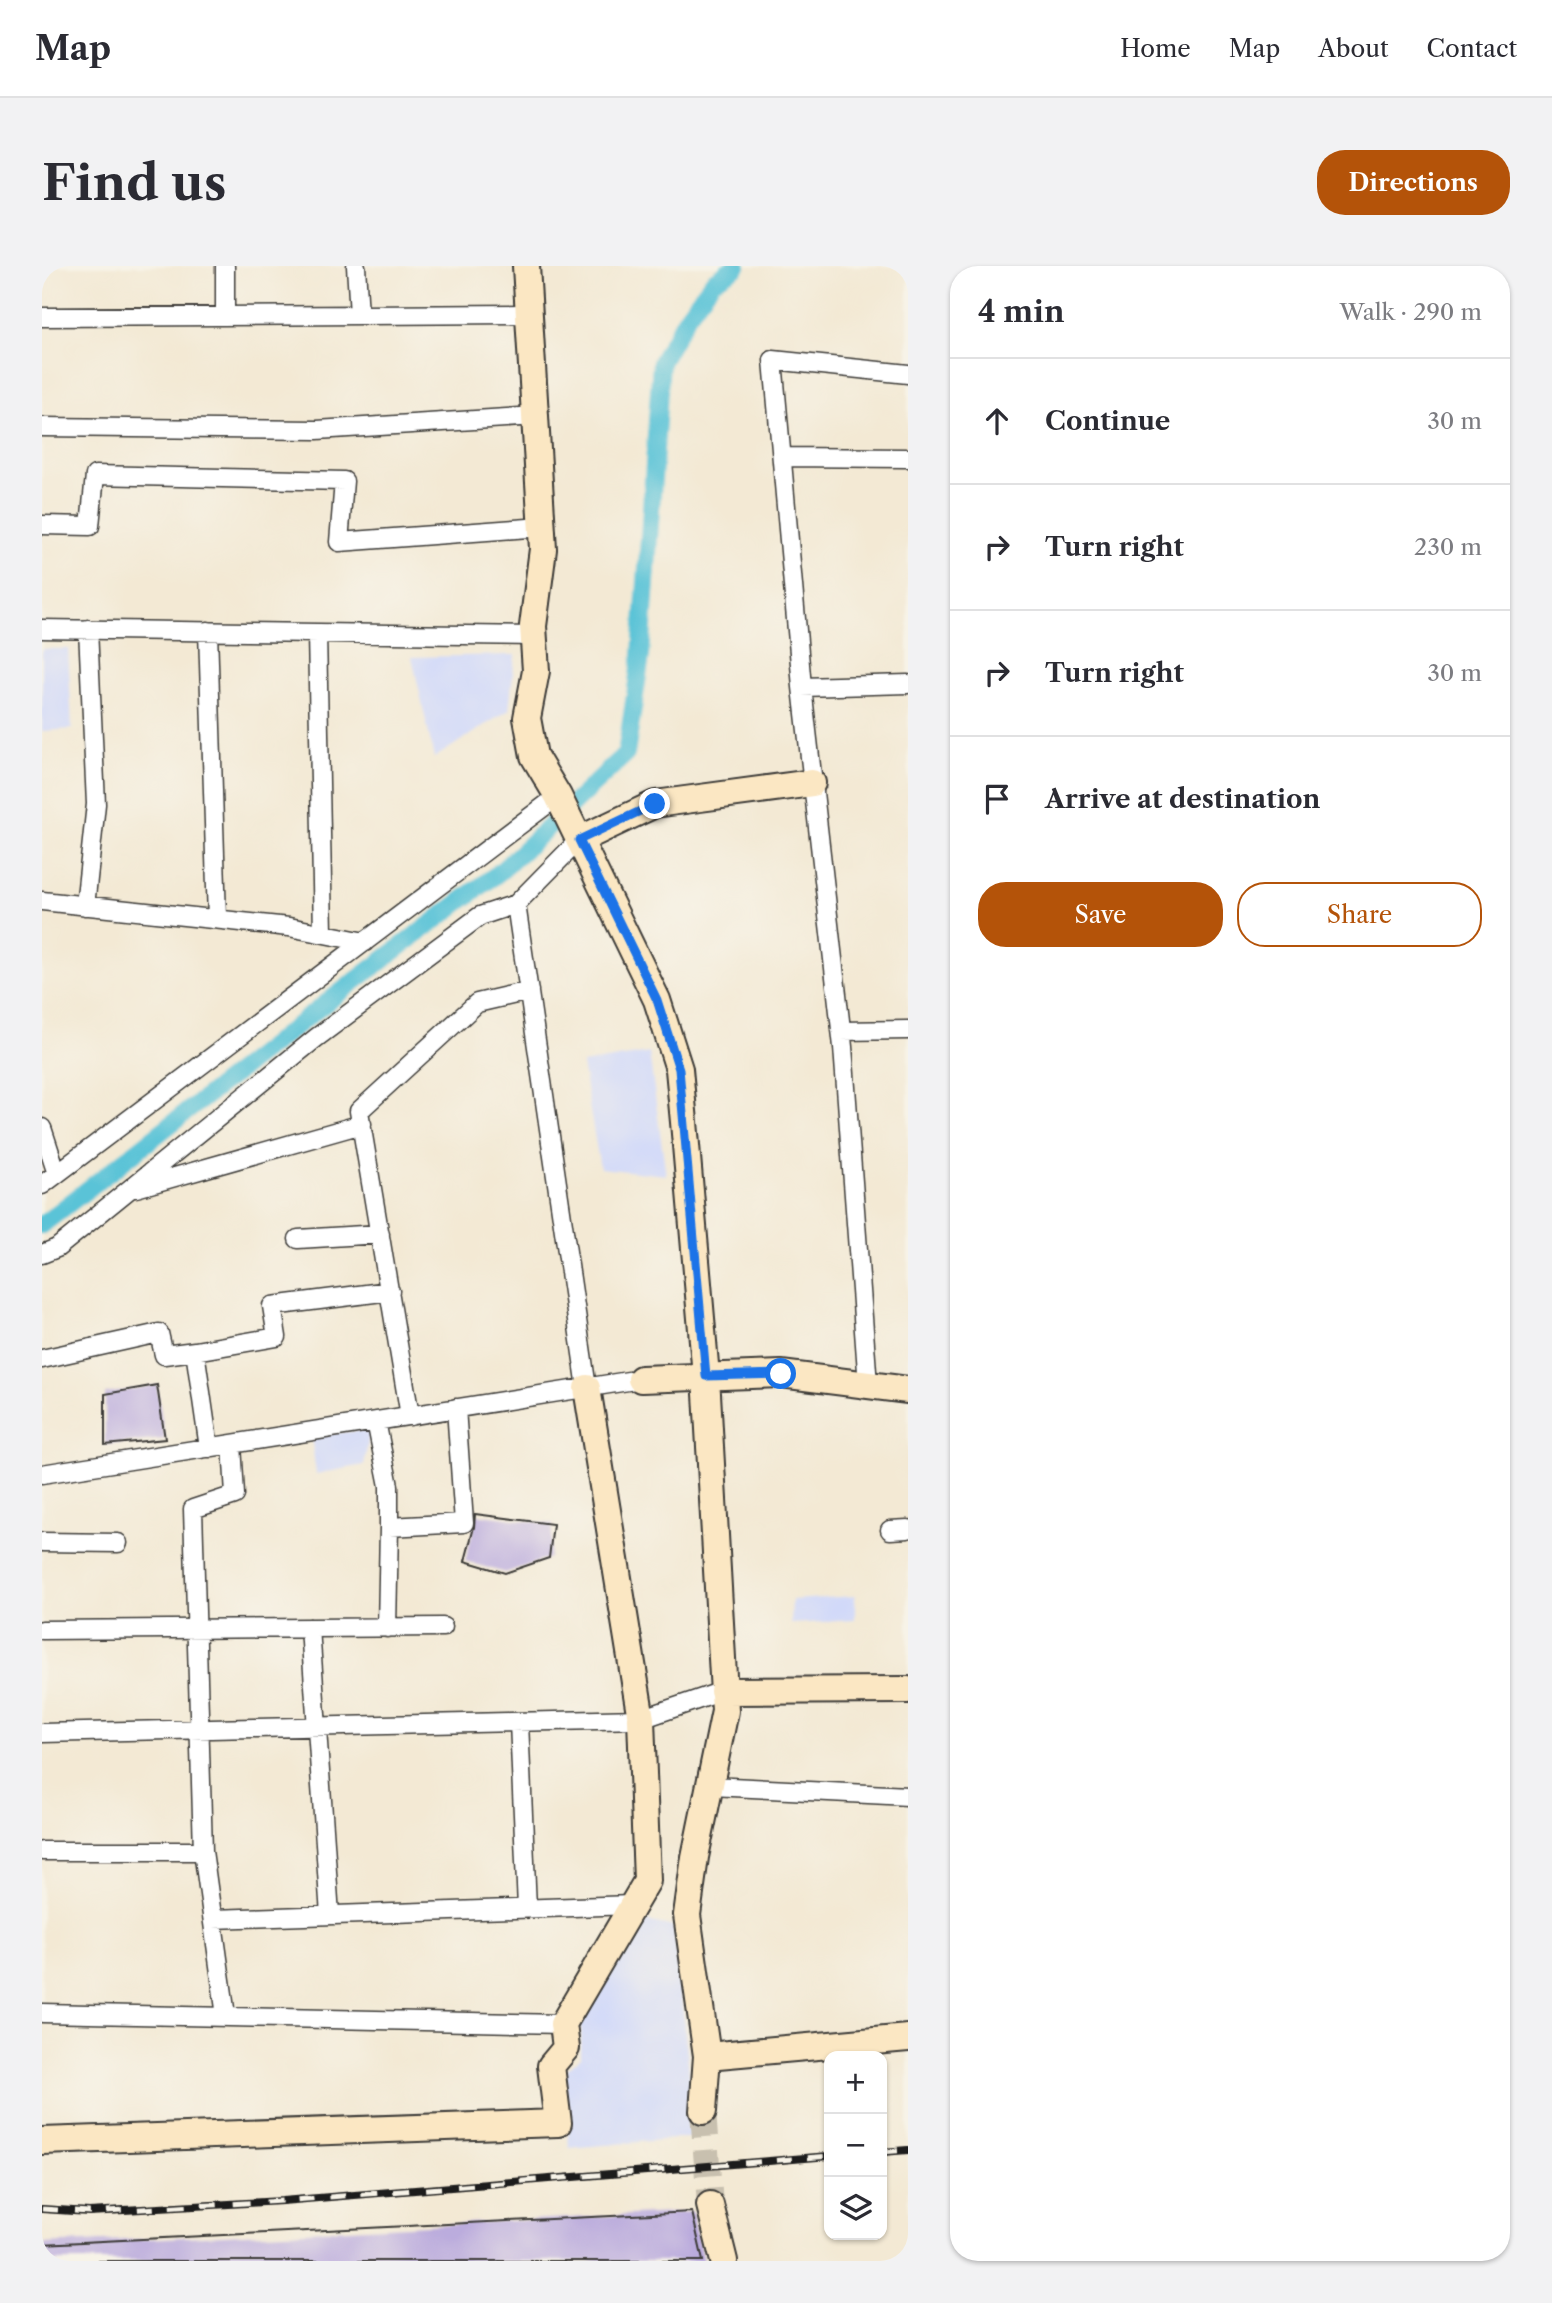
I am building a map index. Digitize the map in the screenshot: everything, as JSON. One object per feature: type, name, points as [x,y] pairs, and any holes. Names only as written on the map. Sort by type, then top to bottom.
[{"type":"street","points":[[225,266],[225,316]]},
{"type":"street","points":[[356,266],[359,315]]},
{"type":"street","points":[[526,266],[543,549],[534,636],[536,671],[527,718],[534,756],[558,796],[657,1000],[679,1069],[706,1376],[724,1711],[695,1857],[687,1915],[706,2056],[704,2111]]},
{"type":"street","points":[[42,317],[530,314]]},
{"type":"street","points":[[868,1385],[841,1031],[802,687],[773,360],[908,374]]},
{"type":"street","points":[[42,426],[317,430],[537,416]]},
{"type":"street","points":[[782,457],[908,458]]},
{"type":"street","points":[[42,525],[90,526],[95,475],[344,481],[339,542],[542,527]]},
{"type":"street","points":[[42,629],[534,636]]},
{"type":"street","points":[[85,906],[96,804],[88,629]]},
{"type":"street","points":[[208,631],[217,919]]},
{"type":"street","points":[[317,633],[323,933]]},
{"type":"street","points":[[802,687],[908,684]]},
{"type":"street","points":[[42,1254],[57,1248],[316,1038],[458,932],[480,916],[516,904],[579,840],[655,804],[813,783]]},
{"type":"street","points":[[42,1185],[558,796]]},
{"type":"street","points":[[42,901],[217,919],[323,933],[365,942]]},
{"type":"street","points":[[42,2141],[558,2123],[551,2066],[566,2048],[563,2024],[647,1881],[641,1719],[587,1388],[516,904]]},
{"type":"street","points":[[410,1416],[359,1111],[477,1003],[529,992]]},
{"type":"street","points":[[841,1031],[908,1030]]},
{"type":"street","points":[[127,1191],[362,1124]]},
{"type":"street","points":[[42,1128],[57,1174]]},
{"type":"street","points":[[298,1239],[380,1234]]},
{"type":"street","points":[[42,1359],[159,1333],[164,1355],[277,1336],[272,1306],[390,1291]]},
{"type":"street","points":[[195,1351],[209,1448]]},
{"type":"street","points":[[42,1474],[641,1379],[781,1374],[908,1390]]},
{"type":"street","points":[[389,1527],[464,1523],[456,1409]]},
{"type":"street","points":[[376,1421],[389,1486],[387,1628]]},
{"type":"street","points":[[226,2016],[203,1851],[202,1729],[193,1509],[235,1495],[232,1444]]},
{"type":"street","points":[[890,1530],[908,1529]]},
{"type":"street","points":[[42,1542],[118,1543]]},
{"type":"street","points":[[42,1630],[443,1627]]},
{"type":"street","points":[[310,1628],[330,1915]]},
{"type":"street","points":[[42,1733],[641,1719],[723,1691],[908,1690]]},
{"type":"street","points":[[519,1722],[527,1908]]},
{"type":"street","points":[[711,1786],[908,1796]]},
{"type":"street","points":[[42,1851],[203,1851]]},
{"type":"street","points":[[212,1919],[632,1905]]},
{"type":"street","points":[[42,2013],[563,2024]]},
{"type":"street","points":[[706,2056],[908,2038]]},
{"type":"street","points":[[710,2205],[723,2261]]},
{"type":"shaded area","points":[[42,649],[68,649],[72,729],[42,731]]},
{"type":"shaded area","points":[[515,655],[509,710],[434,758],[412,657]]},
{"type":"shaded area","points":[[649,1053],[666,1175],[600,1168],[582,1064]]},
{"type":"shaded area","points":[[370,1430],[364,1465],[316,1474],[311,1435]]},
{"type":"shaded area","points":[[855,1596],[855,1620],[791,1624],[792,1600]]},
{"type":"shaded area","points":[[638,1919],[674,1927],[696,2137],[569,2148],[564,2072],[581,2057],[581,2024]]},
{"type":"building","points":[[157,1385],[165,1439],[105,1445],[105,1394]]},
{"type":"building","points":[[475,1514],[553,1524],[549,1558],[505,1573],[465,1561]]},
{"type":"building","points":[[692,2212],[703,2261],[42,2261],[42,2244]]},
{"type":"waterway","points":[[42,1225],[318,1009],[501,871],[626,754],[641,656],[661,362],[687,316],[713,281],[737,266]]},
{"type":"tunnel","points":[[703,2111],[710,2205]]},
{"type":"railway","points":[[887,2152],[908,2150]]},
{"type":"railway","points":[[42,2209],[89,2212],[282,2201],[824,2156]]},
{"type":"route","points":[[655,804],[579,840],[657,1000],[679,1069],[706,1376],[781,1374]]}]
